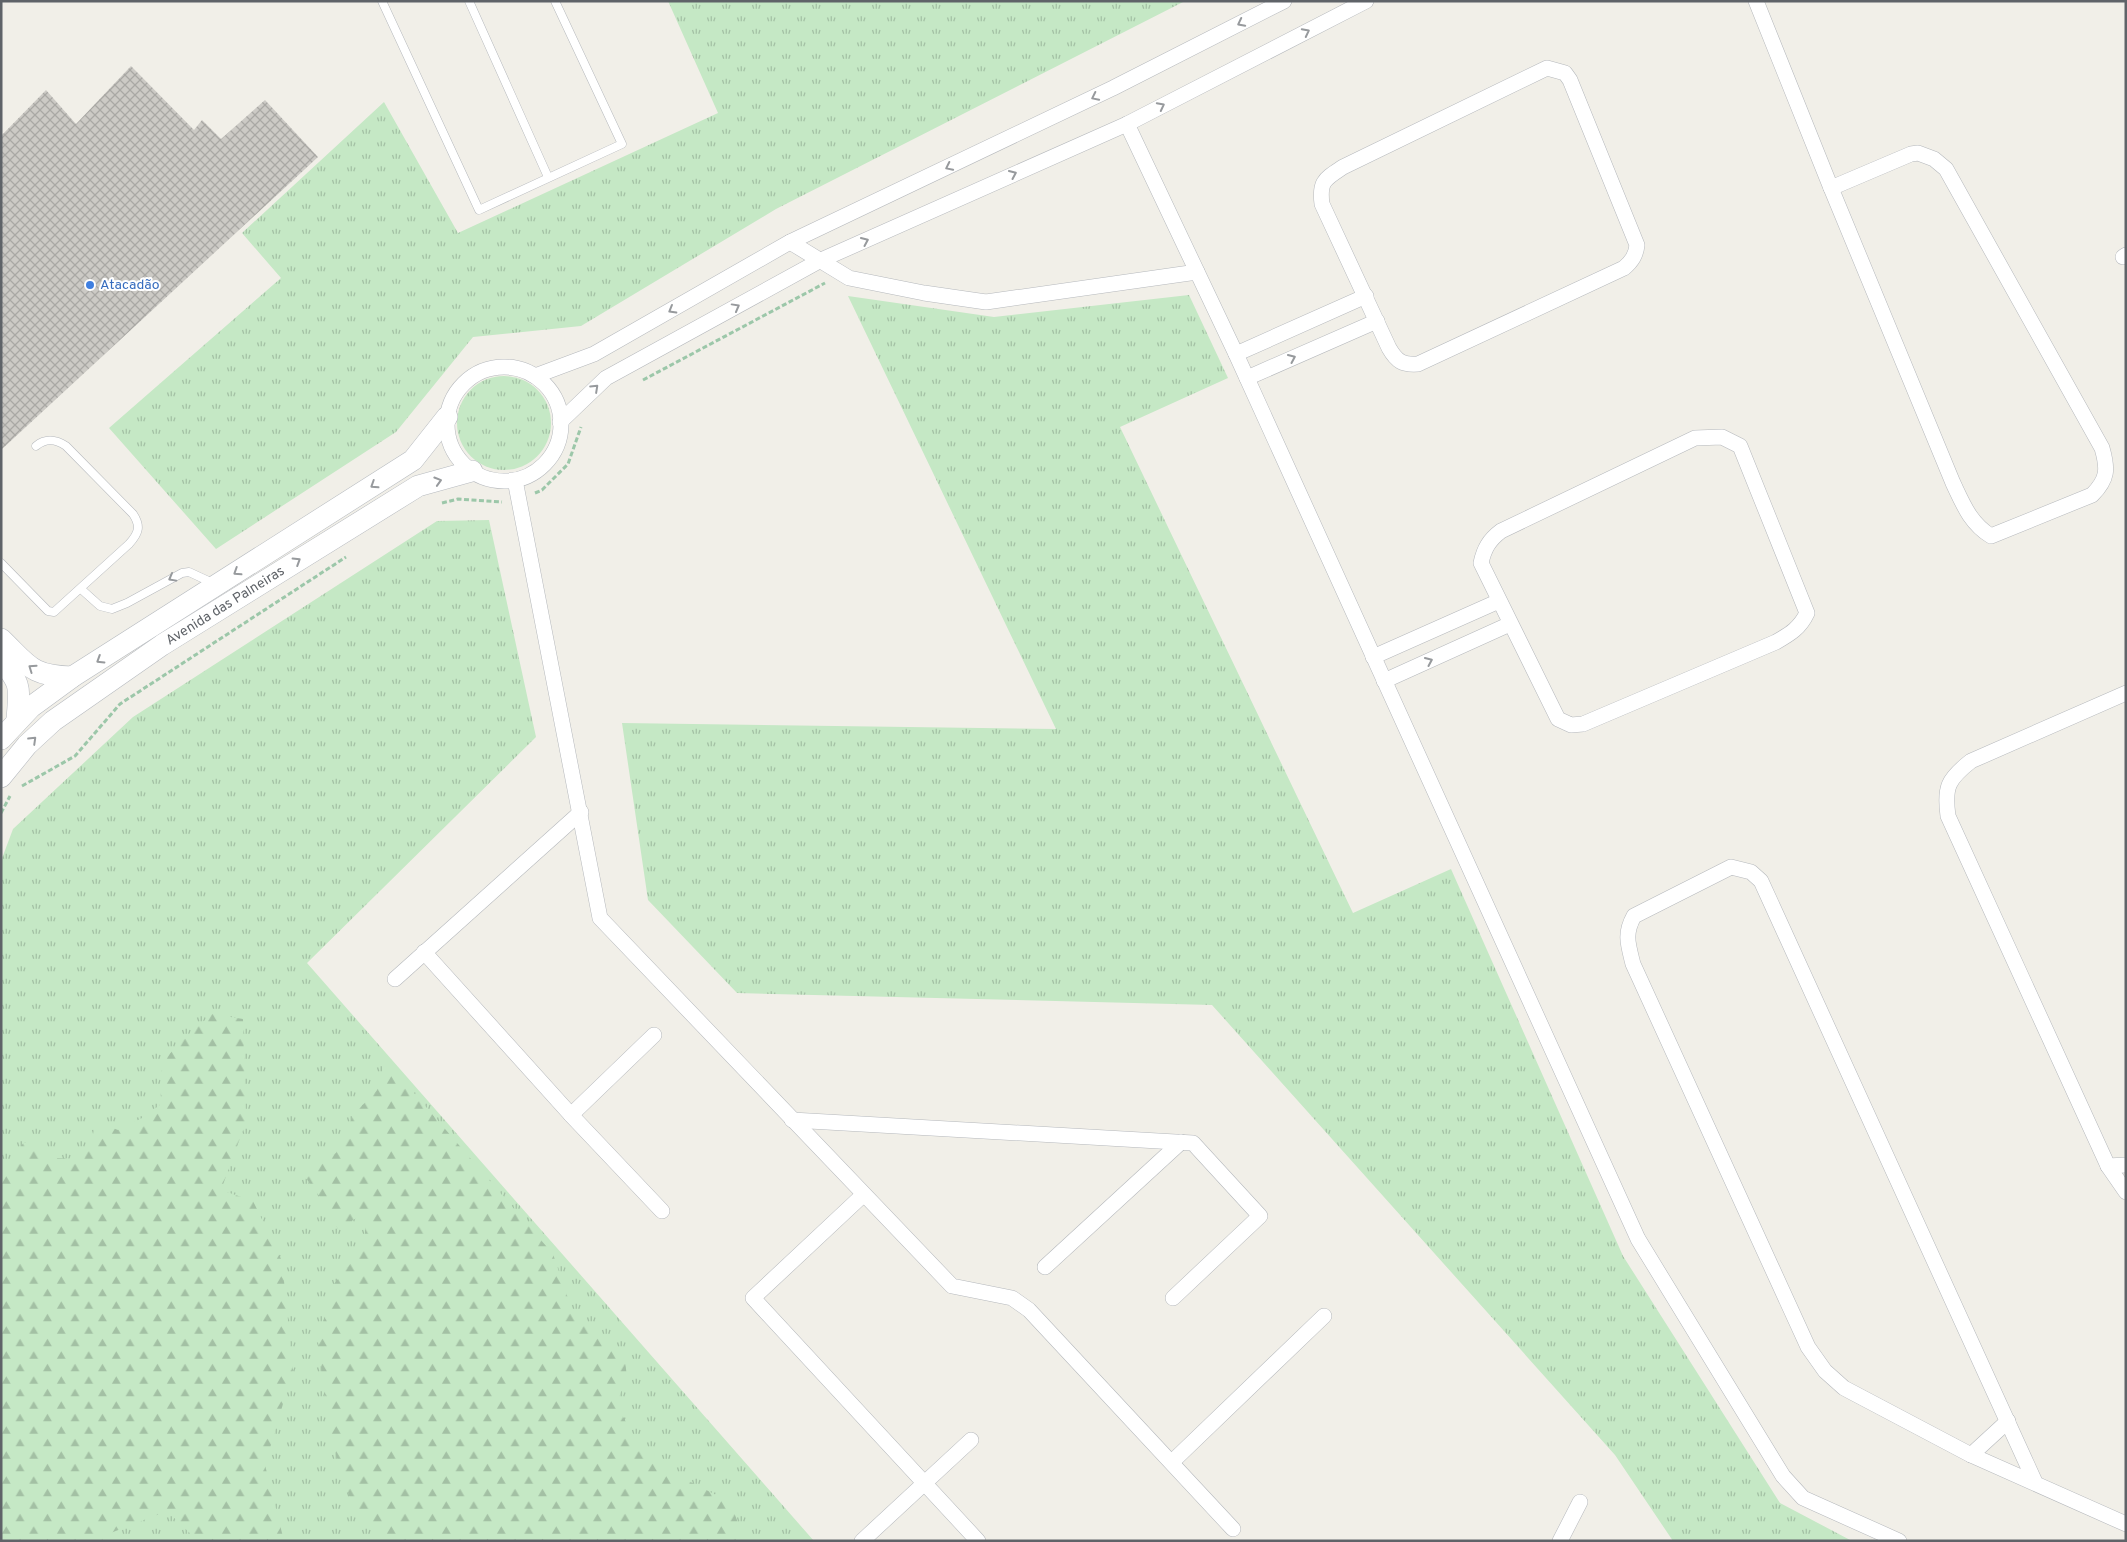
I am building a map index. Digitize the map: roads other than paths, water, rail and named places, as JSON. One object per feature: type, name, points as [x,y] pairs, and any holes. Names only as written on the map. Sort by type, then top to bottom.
[{"type":"street","points":[[535,376],[594,354],[790,242],[1113,88],[1284,1]]},
{"type":"street","points":[[560,422],[606,378],[820,260],[1127,124],[1366,1]]},
{"type":"street","points":[[1756,1],[1831,188],[1953,482],[1969,516],[1980,529],[1991,536],[2092,495],[2102,485],[2107,465],[2102,448],[1946,169],[1934,159],[1911,154],[1831,188]]},
{"type":"street","points":[[1546,68],[1565,73],[1570,80],[1637,245],[1636,253],[1631,262],[1624,268],[1418,364],[1406,365],[1396,359],[1377,321],[1322,204],[1320,189],[1324,180],[1343,167],[1546,68]]},
{"type":"street","points":[[1127,124],[1247,378],[1638,1240],[1783,1476],[1803,1498],[1899,1541]]},
{"type":"street","points":[[790,242],[849,278],[924,293],[986,302],[1197,272]]},
{"type":"street","points":[[1236,354],[1366,296]]},
{"type":"street","points":[[1247,378],[1377,321]]},
{"type":"street","points":[[504,367],[520,369],[535,376],[548,388],[557,404],[560,422],[559,438],[552,454],[542,466],[528,475],[515,480],[498,480],[484,477],[472,471],[460,460],[452,447],[448,433],[447,417],[452,401],[460,387],[472,376],[487,369],[504,367]]},
{"type":"street","name":"Avenida das Palneiras","points":[[1,738],[31,707],[72,677],[412,460],[447,417]]},
{"type":"street","points":[[1722,437],[1740,446],[1807,614],[1793,632],[1776,642],[1583,724],[1571,725],[1558,718],[1510,624],[1481,563],[1483,552],[1490,540],[1500,531],[1695,438],[1722,437]]},
{"type":"street","name":"Avenida das Palneiras","points":[[10,785],[27,745],[53,721],[162,645],[418,486],[472,471]]},
{"type":"street","points":[[515,480],[581,812],[600,918],[952,1286],[1012,1298],[1029,1310],[1233,1528]]},
{"type":"street","points":[[1373,657],[1499,600]]},
{"type":"street","points":[[1384,681],[1510,624]]},
{"type":"street","points":[[1,639],[32,669],[43,674],[72,677]]},
{"type":"street","points":[[1,660],[15,677],[19,687],[17,720]]},
{"type":"street","points":[[2126,693],[1972,761],[1956,772],[1945,796],[1948,816],[2108,1166],[2126,1192]]},
{"type":"street","points":[[395,979],[581,812]]},
{"type":"street","points":[[2035,1482],[1761,881],[1751,872],[1731,867],[1634,916],[1627,928],[1628,944],[1633,964],[1808,1347],[1825,1371],[1844,1388],[1971,1455],[2126,1524]]},
{"type":"street","points":[[424,952],[571,1115],[662,1211]]},
{"type":"street","points":[[571,1115],[654,1035]]},
{"type":"street","points":[[792,1120],[1193,1143],[1260,1216],[1173,1298]]},
{"type":"street","points":[[1045,1267],[1181,1142]]},
{"type":"street","points":[[2108,1166],[2126,1164]]},
{"type":"street","points":[[863,1195],[753,1298],[978,1541]]},
{"type":"street","points":[[1172,1462],[1324,1316]]},
{"type":"street","points":[[1971,1455],[2008,1421]]},
{"type":"street","points":[[862,1541],[971,1440]]},
{"type":"street","points":[[1560,1541],[1580,1502]]},
{"type":"lane","points":[[382,1],[479,210],[622,144],[555,1]]},
{"type":"lane","points":[[469,1],[548,177]]},
{"type":"lane","points":[[1,563],[48,610],[58,610],[136,536],[139,528],[138,523],[114,494],[66,446],[51,439],[41,442],[36,446]]},
{"type":"lane","points":[[80,589],[100,606],[112,609],[182,573],[189,572],[216,585]]},
{"type":"place","name":"Atacadão","points":[[90,285]]}]
